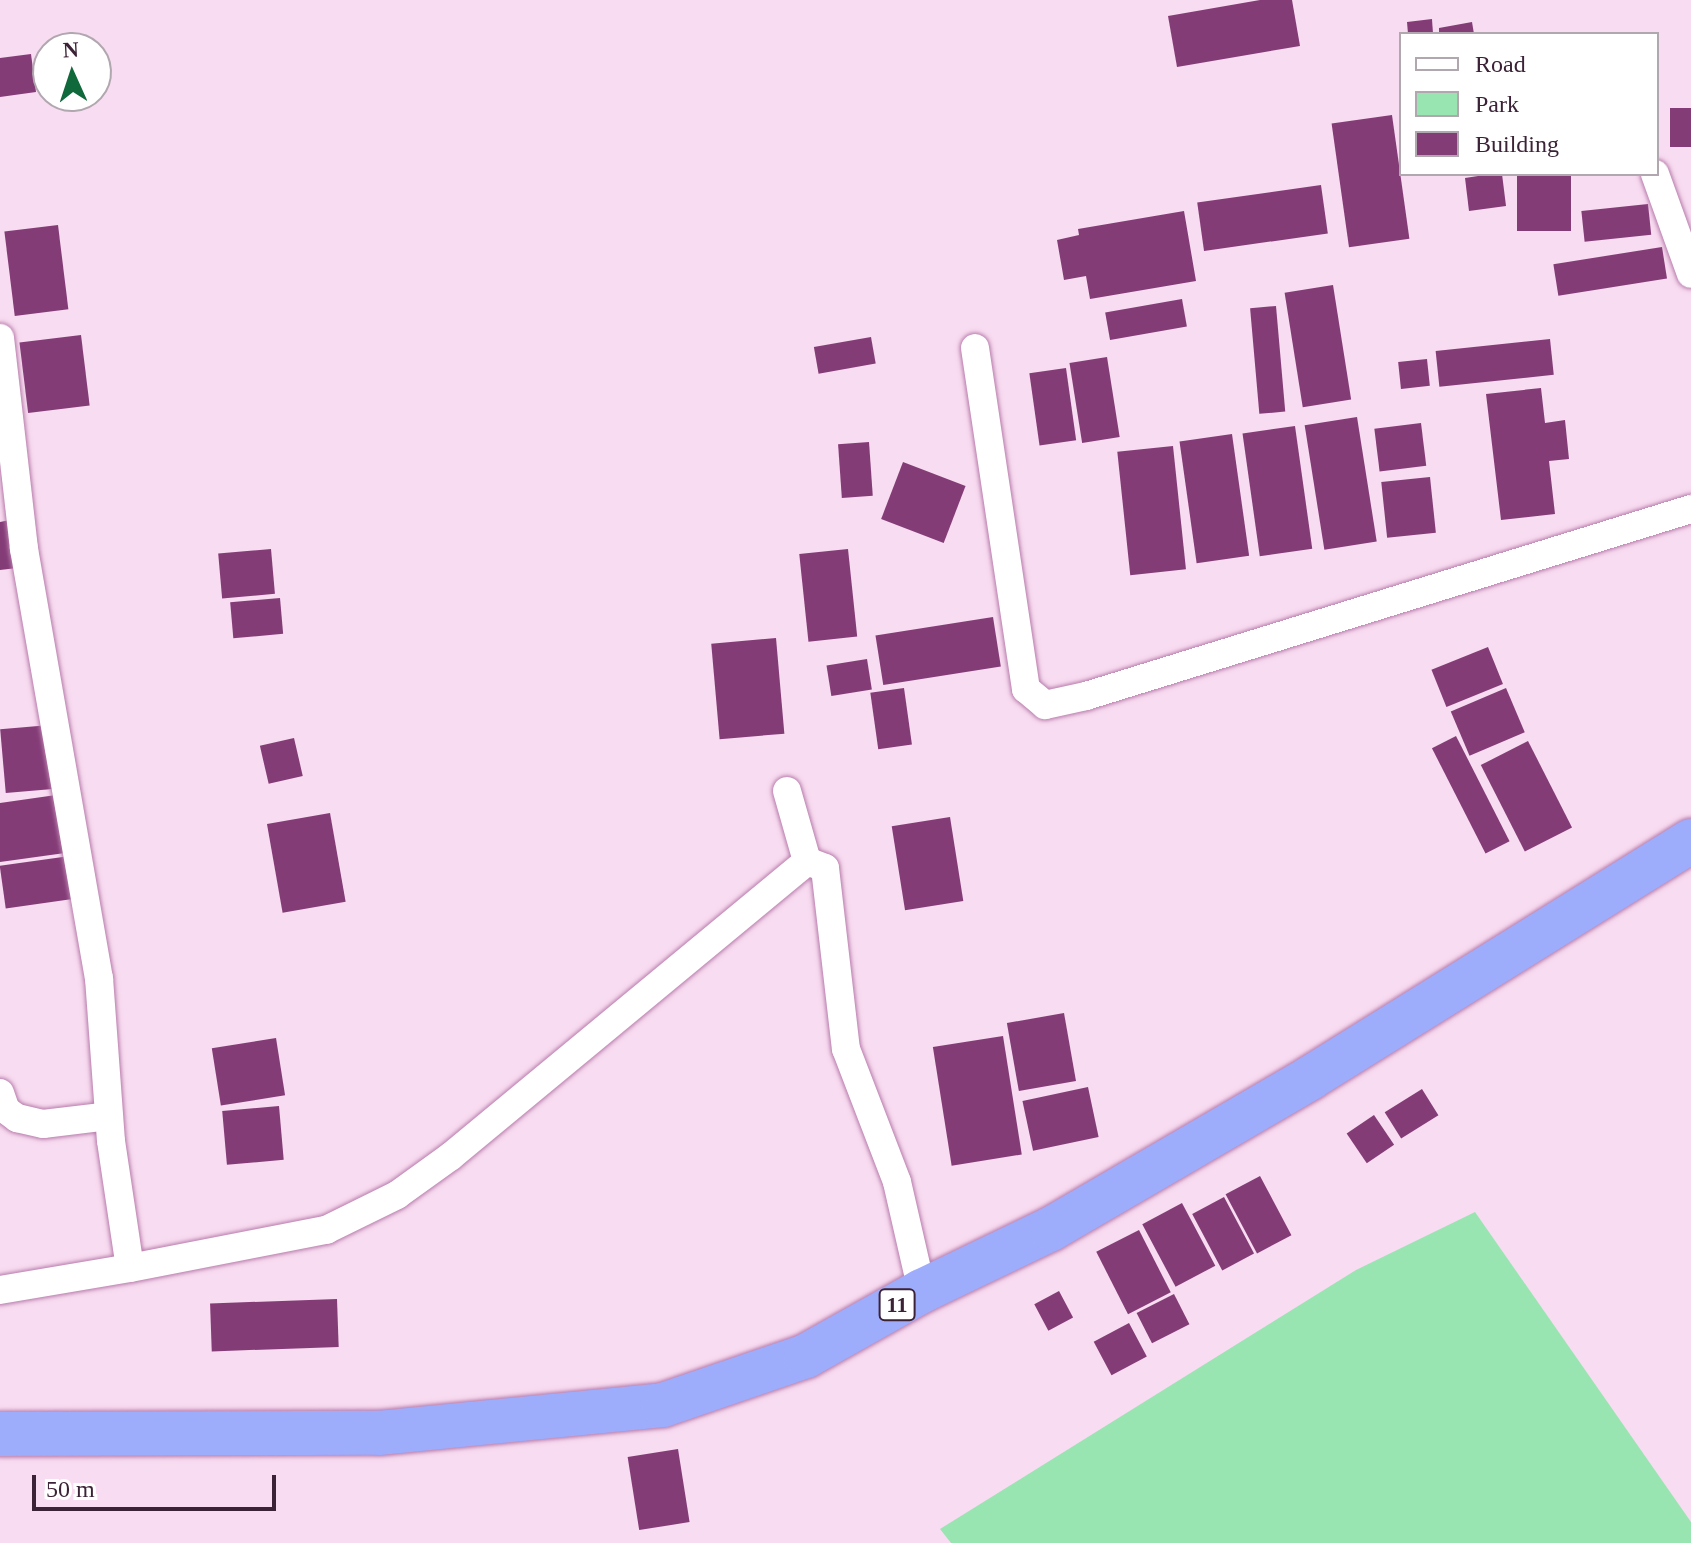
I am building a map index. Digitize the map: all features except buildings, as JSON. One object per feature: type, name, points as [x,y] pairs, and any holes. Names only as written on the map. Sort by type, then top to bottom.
[{"type":"highway","name":"11","points":[[0,1434],[379,1433],[663,1405],[806,1356],[922,1291],[1051,1229],[1296,1086],[1691,841]]},
{"type":"street","points":[[1656,176],[1691,274]]},
{"type":"street","points":[[0,338],[24,549],[99,978],[109,1116],[130,1268]]},
{"type":"street","points":[[975,348],[1026,689],[1045,705],[1101,692],[1691,509]]},
{"type":"street","points":[[787,791],[807,861]]},
{"type":"street","points":[[0,1290],[326,1230],[397,1195],[451,1156],[807,861]]},
{"type":"street","points":[[807,861],[825,868],[846,1049],[897,1182],[922,1291]]},
{"type":"street","points":[[0,1093],[6,1110],[17,1118],[43,1124],[109,1116]]},
{"type":"green space","points":[[1475,1212],[1691,1522],[1691,1543],[951,1543],[940,1529],[1356,1270]]}]
